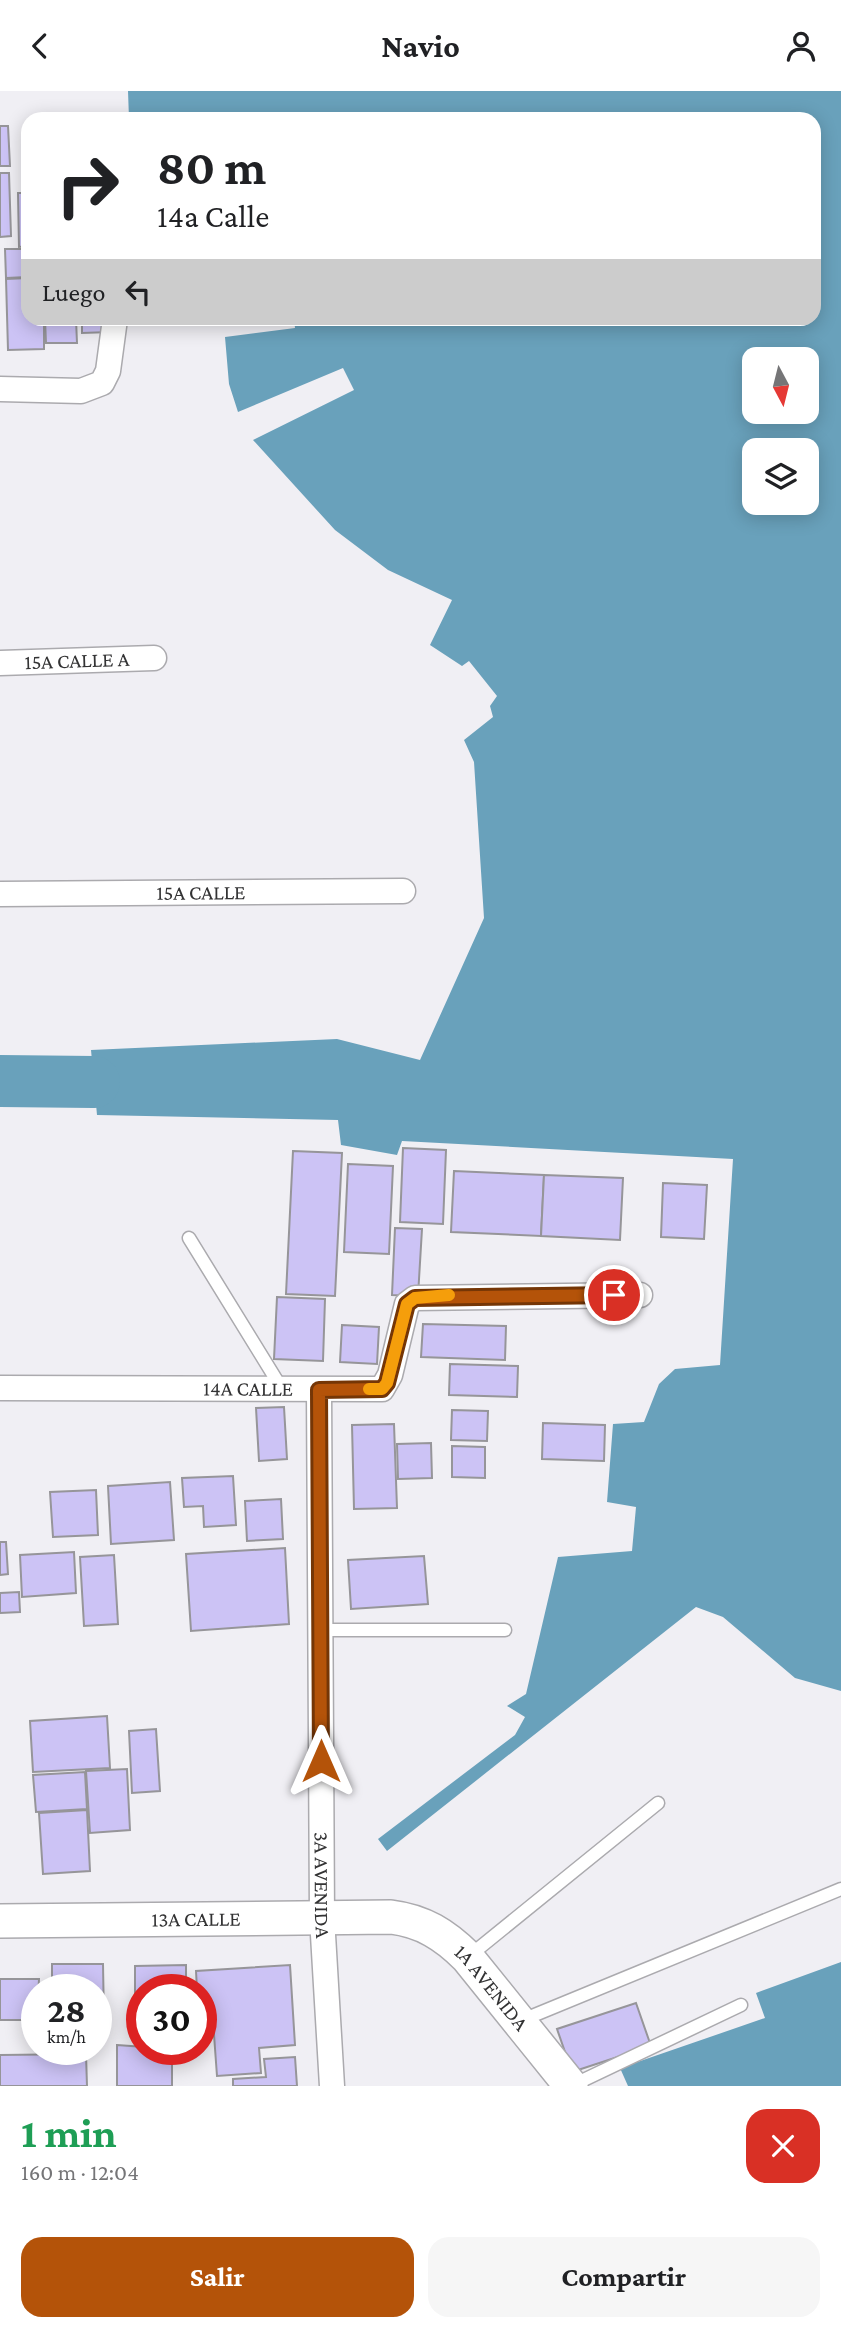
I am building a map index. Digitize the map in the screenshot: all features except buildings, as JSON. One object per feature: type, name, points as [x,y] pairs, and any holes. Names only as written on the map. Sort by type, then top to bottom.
[{"type":"street","points":[[0,389],[82,391],[102,383],[108,371],[114,326]]},
{"type":"street","name":"15A CALLE A","points":[[0,663],[154,658]]},
{"type":"street","name":"15A CALLE","points":[[0,894],[403,891]]},
{"type":"street","name":"14A CALLE","points":[[0,1388],[382,1389],[387,1383],[407,1304],[415,1298],[640,1295]]},
{"type":"street","name":"3A AVENIDA","points":[[319,1390],[322,1918],[332,2086]]},
{"type":"street","name":"13A CALLE","points":[[0,1921],[391,1917]]},
{"type":"street","name":"1A AVENIDA","points":[[391,1917],[419,1922],[451,1941],[520,2021],[571,2086]]},
{"type":"lane","points":[[189,1238],[282,1390]]},
{"type":"lane","points":[[320,1630],[505,1630]]},
{"type":"lane","points":[[467,1957],[659,1803]]},
{"type":"lane","points":[[520,2021],[841,1889]]},
{"type":"lane","points":[[571,2086],[741,2005]]},
{"type":"water","points":[[128,91],[841,91],[841,1691],[795,1678],[723,1617],[696,1607],[387,1851],[378,1839],[515,1735],[525,1717],[507,1706],[526,1694],[558,1557],[632,1551],[636,1507],[607,1502],[613,1424],[644,1422],[659,1384],[675,1369],[720,1365],[733,1159],[402,1141],[397,1155],[341,1145],[338,1120],[97,1115],[91,1050],[337,1039],[420,1060],[484,918],[474,762],[464,740],[493,717],[490,706],[497,696],[469,661],[462,666],[430,645],[452,600],[388,570],[335,530],[253,440],[354,390],[343,368],[238,412],[229,384],[225,337],[295,326],[821,326],[821,112],[129,112]]},
{"type":"water","points":[[841,1962],[841,2086],[628,2086],[620,2068],[765,2018],[756,1993]]},
{"type":"waterway","points":[[0,1081],[94,1082]]},
{"type":"slow traffic","points":[[369,1389],[382,1389],[387,1383],[407,1304],[426,1295],[449,1295]]},
{"type":"route","points":[[321,1761],[319,1390],[382,1389],[387,1383],[407,1304],[415,1298],[426,1295],[614,1295]]}]
